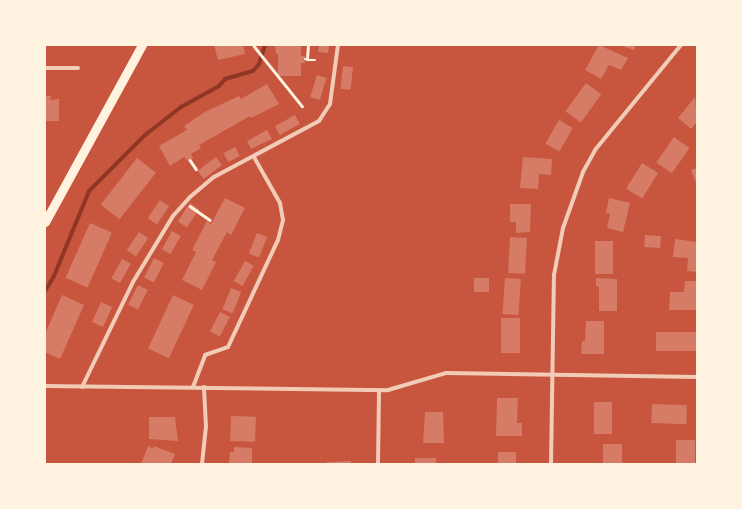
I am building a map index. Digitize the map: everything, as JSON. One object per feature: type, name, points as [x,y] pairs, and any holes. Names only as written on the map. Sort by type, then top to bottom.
[{"type":"main road","points":[[45,222],[142,45]]},
{"type":"street","points":[[82,387],[120,306],[173,216],[195,191],[214,176],[254,157],[320,121],[330,104],[338,45]]},
{"type":"street","points":[[551,464],[554,275],[563,228],[575,193],[595,150],[680,45]]},
{"type":"street","points":[[45,68],[78,68]]},
{"type":"street","points":[[193,387],[205,356],[228,347],[278,240],[283,220],[280,203],[254,157]]},
{"type":"street","points":[[45,386],[388,390],[446,373],[697,376]]},
{"type":"street","points":[[202,464],[206,427],[204,387]]},
{"type":"street","points":[[378,464],[379,390]]},
{"type":"path","points":[[308,45],[307,60],[305,60],[315,60]]},
{"type":"path","points":[[254,46],[271,64],[278,79],[302,106]]},
{"type":"path","points":[[190,160],[196,169]]},
{"type":"path","points":[[199,213],[210,220]]},
{"type":"building","points":[[214,45],[243,45],[245,54],[218,60]]},
{"type":"building","points":[[275,45],[301,45],[301,56],[305,56],[305,63],[301,63],[301,76],[278,76],[278,54],[276,54]]},
{"type":"building","points":[[319,45],[329,45],[328,53],[318,52]]},
{"type":"building","points":[[599,45],[628,58],[621,70],[609,65],[601,79],[585,70]]},
{"type":"building","points":[[619,45],[635,45],[634,50]]},
{"type":"building","points":[[343,66],[353,67],[351,90],[341,89]]},
{"type":"building","points":[[317,75],[327,78],[320,100],[310,97]]},
{"type":"building","points":[[586,83],[601,94],[581,122],[565,111]]},
{"type":"building","points":[[267,84],[279,104],[251,118],[250,116],[199,145],[201,148],[191,154],[193,158],[188,161],[184,157],[170,166],[159,146],[187,130],[184,126],[205,112],[239,96],[241,99]]},
{"type":"building","points":[[45,96],[51,96],[50,100],[59,99],[59,121],[45,121]]},
{"type":"building","points":[[695,97],[697,122],[691,129],[678,118]]},
{"type":"building","points":[[295,115],[300,124],[280,135],[275,126]]},
{"type":"building","points":[[559,120],[573,128],[559,151],[546,143]]},
{"type":"building","points":[[267,130],[272,139],[251,149],[247,141]]},
{"type":"building","points":[[674,137],[690,148],[672,173],[656,162]]},
{"type":"building","points":[[235,147],[240,156],[228,162],[224,153]]},
{"type":"building","points":[[216,157],[222,165],[204,179],[198,171]]},
{"type":"building","points":[[523,157],[552,159],[551,175],[539,174],[538,189],[520,188]]},
{"type":"building","points":[[137,158],[156,173],[120,219],[101,204]]},
{"type":"building","points":[[642,163],[658,173],[642,199],[626,188]]},
{"type":"building","points":[[697,168],[697,185],[691,170]]},
{"type":"building","points":[[225,198],[245,208],[231,235],[227,232],[212,260],[216,262],[202,290],[182,280],[196,252],[192,250],[207,221],[211,224]]},
{"type":"building","points":[[609,198],[630,203],[623,232],[607,228],[610,214],[606,213]]},
{"type":"building","points":[[160,200],[169,206],[157,224],[148,218]]},
{"type":"building","points":[[190,203],[199,209],[187,227],[178,221]]},
{"type":"building","points":[[510,204],[531,204],[530,232],[516,233],[516,222],[510,222]]},
{"type":"building","points":[[90,223],[112,233],[88,288],[66,278]]},
{"type":"building","points":[[172,231],[181,236],[171,254],[162,249]]},
{"type":"building","points":[[139,232],[148,238],[136,256],[127,250]]},
{"type":"building","points":[[257,233],[267,237],[259,258],[249,253]]},
{"type":"building","points":[[645,235],[661,236],[660,248],[644,247]]},
{"type":"building","points":[[510,237],[527,238],[525,274],[508,273]]},
{"type":"building","points":[[675,239],[697,242],[697,272],[687,271],[688,258],[673,257]]},
{"type":"building","points":[[595,241],[613,241],[613,274],[595,274]]},
{"type":"building","points":[[154,258],[164,263],[154,283],[144,278]]},
{"type":"building","points":[[122,259],[131,264],[120,283],[111,278]]},
{"type":"building","points":[[245,261],[254,266],[243,286],[234,281]]},
{"type":"building","points":[[474,278],[489,278],[489,292],[474,292]]},
{"type":"building","points":[[505,278],[521,279],[518,315],[502,314]]},
{"type":"building","points":[[596,278],[617,279],[617,311],[599,311],[599,287],[596,286]]},
{"type":"building","points":[[685,281],[697,281],[697,310],[669,310],[670,292],[684,292]]},
{"type":"building","points":[[138,285],[148,290],[138,310],[128,305]]},
{"type":"building","points":[[231,288],[241,292],[233,313],[222,309]]},
{"type":"building","points":[[62,295],[84,305],[60,359],[45,352],[45,334]]},
{"type":"building","points":[[173,295],[194,305],[169,358],[148,348]]},
{"type":"building","points":[[101,302],[112,307],[103,327],[92,322]]},
{"type":"building","points":[[220,312],[230,317],[220,337],[210,332]]},
{"type":"building","points":[[501,318],[520,318],[520,353],[501,353]]},
{"type":"building","points":[[586,321],[604,321],[604,354],[581,354],[582,341],[585,341]]},
{"type":"building","points":[[656,332],[697,332],[697,351],[656,351]]},
{"type":"building","points":[[497,398],[518,398],[517,423],[522,423],[522,436],[496,436]]},
{"type":"building","points":[[594,402],[612,402],[612,434],[594,434]]},
{"type":"building","points":[[652,404],[687,405],[686,424],[651,423]]},
{"type":"building","points":[[425,412],[443,412],[444,443],[423,443]]},
{"type":"building","points":[[231,416],[256,417],[255,442],[230,441]]},
{"type":"building","points":[[149,417],[175,417],[178,441],[149,439]]},
{"type":"building","points":[[676,440],[695,440],[695,464],[676,464]]},
{"type":"building","points":[[603,444],[622,444],[622,462],[626,464],[603,464]]},
{"type":"building","points":[[148,446],[153,449],[154,446],[175,454],[171,464],[141,464]]},
{"type":"building","points":[[234,447],[252,448],[252,464],[229,464],[230,452],[234,452]]},
{"type":"building","points":[[498,452],[516,452],[516,464],[498,464]]},
{"type":"building","points":[[415,458],[436,458],[436,464],[415,464]]},
{"type":"building","points":[[351,461],[351,464],[327,464],[327,462]]},
{"type":"waterway","points":[[45,291],[54,276],[89,191],[145,135],[181,107],[219,86],[225,79],[253,71],[259,64],[265,45]]}]
